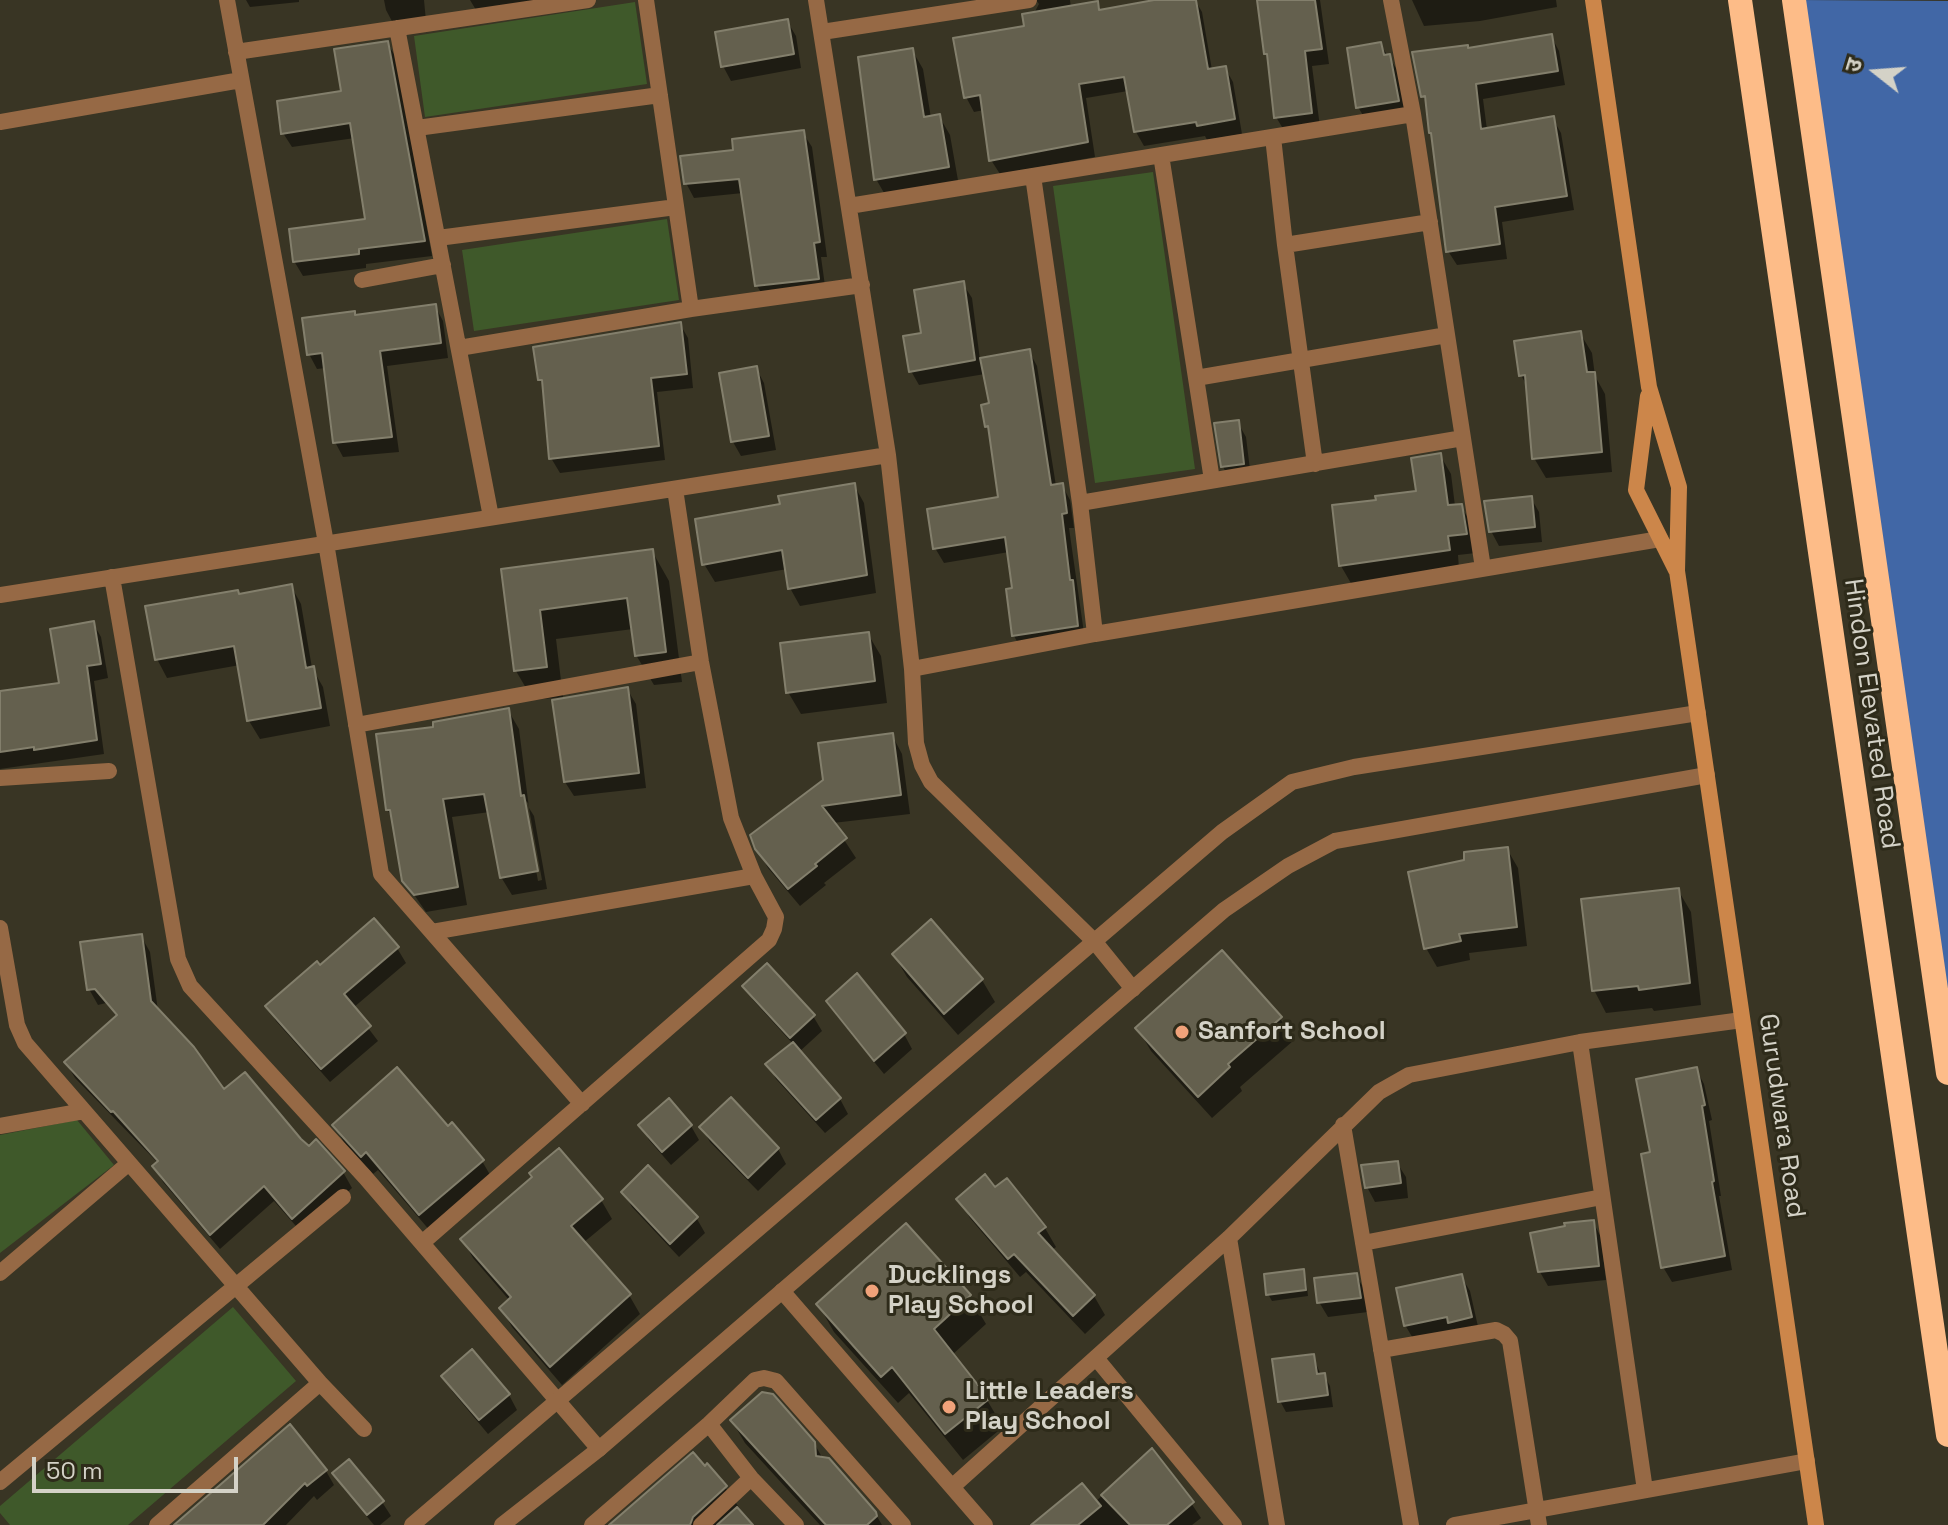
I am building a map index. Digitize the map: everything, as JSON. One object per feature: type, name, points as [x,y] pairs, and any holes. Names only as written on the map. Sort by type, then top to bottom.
[{"type":"highway","name":"Hindon Elevated Road","points":[[1740,0],[1948,1435]]},
{"type":"highway","name":"Hindon Elevated Road","points":[[1794,0],[1948,1073]]},
{"type":"main road","points":[[1593,0],[1649,387],[1679,487],[1677,571]]},
{"type":"main road","points":[[1649,387],[1636,490],[1677,571]]},
{"type":"main road","name":"Gurudwara Road","points":[[1677,571],[1816,1525]]},
{"type":"street","points":[[227,0],[326,543],[381,874],[582,1104]]},
{"type":"street","points":[[236,52],[588,0]]},
{"type":"street","points":[[646,0],[691,309]]},
{"type":"street","points":[[816,0],[888,455],[912,669],[916,743],[922,765],[931,782],[1094,941],[1133,989]]},
{"type":"street","points":[[822,32],[975,4],[1029,0]]},
{"type":"street","points":[[1391,0],[1413,114],[1483,568]]},
{"type":"street","points":[[397,28],[491,517]]},
{"type":"street","points":[[0,122],[241,80]]},
{"type":"street","points":[[417,128],[660,95]]},
{"type":"street","points":[[849,206],[1413,114]]},
{"type":"street","points":[[1273,137],[1315,464]]},
{"type":"street","points":[[1161,155],[1212,480]]},
{"type":"street","points":[[1033,176],[1080,503],[1095,634]]},
{"type":"street","points":[[438,238],[676,207]]},
{"type":"street","points":[[1285,245],[1430,222]]},
{"type":"street","points":[[362,280],[443,265]]},
{"type":"street","points":[[459,348],[691,309],[862,285]]},
{"type":"street","points":[[1196,378],[1447,335]]},
{"type":"street","points":[[1080,503],[1463,438]]},
{"type":"street","points":[[0,595],[888,455]]},
{"type":"street","points":[[422,1243],[769,940],[776,917],[754,876],[731,818],[701,662],[675,489]]},
{"type":"street","points":[[912,669],[1095,634],[1660,539]]},
{"type":"street","points":[[112,577],[178,959],[190,986],[422,1243],[599,1449]]},
{"type":"street","points":[[356,725],[701,662]]},
{"type":"street","points":[[412,1525],[1222,832],[1292,782],[1354,767],[1698,713]]},
{"type":"street","points":[[0,778],[109,771]]},
{"type":"street","points":[[502,1525],[599,1449],[1224,910],[1288,866],[1335,841],[1707,775]]},
{"type":"street","points":[[432,932],[754,876]]},
{"type":"street","points":[[0,928],[2,955],[20,1034],[237,1288],[364,1429]]},
{"type":"street","points":[[952,1487],[1229,1238],[1379,1092],[1409,1075],[1580,1042],[1742,1020]]},
{"type":"street","points":[[1580,1042],[1645,1490]]},
{"type":"street","points":[[0,1126],[84,1111]]},
{"type":"street","points":[[1343,1125],[1411,1525]]},
{"type":"street","points":[[0,1273],[129,1163]]},
{"type":"street","points":[[0,1482],[343,1197]]},
{"type":"street","points":[[1363,1243],[1602,1197]]},
{"type":"street","points":[[1229,1238],[1277,1525]]},
{"type":"street","points":[[782,1291],[985,1525]]},
{"type":"street","points":[[1381,1350],[1496,1330],[1504,1334],[1510,1341],[1538,1518]]},
{"type":"street","points":[[1096,1358],[1232,1524]]},
{"type":"street","points":[[592,1525],[755,1380],[764,1378],[776,1381],[903,1525]]},
{"type":"street","points":[[157,1525],[320,1383]]},
{"type":"street","points":[[709,1424],[751,1478],[796,1525]]},
{"type":"street","points":[[1454,1525],[1538,1518],[1645,1490],[1807,1461]]},
{"type":"street","points":[[701,1525],[751,1478]]},
{"type":"green space","points":[[635,2],[647,84],[425,117],[414,36]]},
{"type":"green space","points":[[1153,172],[1195,469],[1095,483],[1053,186]]},
{"type":"green space","points":[[667,219],[679,300],[474,331],[462,250]]},
{"type":"green space","points":[[77,1120],[114,1165],[0,1253],[0,1135]]},
{"type":"green space","points":[[233,1307],[296,1381],[128,1525],[10,1525],[0,1513],[0,1506]]},
{"type":"water","points":[[1798,0],[1948,1],[1948,1036]]},
{"type":"building","points":[[1154,0],[1196,0],[1208,69],[1226,66],[1235,119],[1134,132],[1124,77],[1079,84],[1088,142],[989,161],[980,95],[964,98],[953,38],[1024,26],[1022,14],[1098,1],[1099,10]]},
{"type":"building","points":[[1257,0],[1315,0],[1322,49],[1305,51],[1312,113],[1274,118]]},
{"type":"building","points":[[788,19],[794,54],[721,67],[715,32]]},
{"type":"building","points":[[1552,34],[1558,71],[1476,84],[1481,129],[1554,116],[1567,196],[1495,207],[1500,244],[1446,252],[1425,96],[1421,97],[1412,52],[1468,45],[1468,48]]},
{"type":"building","points":[[388,41],[425,241],[359,249],[359,254],[293,262],[289,229],[365,219],[350,123],[281,134],[277,101],[341,91],[334,49]]},
{"type":"building","points":[[1381,42],[1384,55],[1390,54],[1399,101],[1356,108],[1347,48]]},
{"type":"building","points":[[913,48],[924,117],[940,114],[949,167],[874,180],[858,57]]},
{"type":"building","points":[[804,130],[820,242],[814,243],[819,279],[755,286],[739,179],[684,184],[680,156],[733,150],[732,139]]},
{"type":"building","points":[[964,281],[975,360],[909,372],[903,336],[921,333],[914,290]]},
{"type":"building","points":[[436,304],[441,343],[380,351],[392,437],[333,443],[322,353],[307,355],[302,318],[355,311],[355,315]]},
{"type":"building","points":[[681,322],[687,374],[651,378],[659,446],[549,459],[542,380],[538,380],[533,347]]},
{"type":"building","points":[[1581,331],[1587,372],[1595,372],[1602,452],[1532,459],[1525,375],[1519,376],[1514,341]]},
{"type":"building","points":[[1030,349],[1051,485],[1063,483],[1067,513],[1062,514],[1078,626],[1012,636],[1006,589],[1012,588],[1005,537],[933,549],[927,509],[998,497],[988,426],[985,427],[981,405],[989,403],[980,358]]},
{"type":"building","points":[[757,366],[769,436],[731,442],[719,373]]},
{"type":"building","points":[[1239,420],[1244,464],[1221,467],[1214,423]]},
{"type":"building","points":[[1441,453],[1448,505],[1462,504],[1467,534],[1448,536],[1450,550],[1339,566],[1332,505],[1416,491],[1411,458]]},
{"type":"building","points":[[855,483],[867,575],[788,589],[782,550],[702,565],[695,519],[780,504],[778,496]]},
{"type":"building","points":[[1532,496],[1535,527],[1489,532],[1484,501]]},
{"type":"building","points":[[653,549],[666,652],[635,656],[627,598],[540,610],[547,667],[514,671],[501,569]]},
{"type":"building","points":[[292,584],[306,668],[314,666],[321,708],[247,721],[234,646],[155,660],[145,606]]},
{"type":"building","points":[[94,621],[101,664],[87,666],[97,740],[0,752],[0,691],[59,683],[50,629]]},
{"type":"building","points":[[869,632],[875,681],[786,693],[780,643]]},
{"type":"building","points":[[628,687],[639,773],[564,782],[552,700]]},
{"type":"building","points":[[509,708],[521,796],[524,795],[538,871],[500,878],[484,794],[443,799],[458,887],[414,895],[402,881],[390,810],[386,810],[376,734],[433,727],[433,722]]},
{"type":"building","points":[[893,733],[901,795],[822,806],[847,838],[788,889],[755,849],[750,835],[823,780],[818,743]]},
{"type":"building","points":[[1508,847],[1517,927],[1459,934],[1461,941],[1424,949],[1408,872],[1464,860],[1464,852]]},
{"type":"building","points":[[1679,888],[1690,983],[1639,990],[1638,986],[1592,991],[1581,899]]},
{"type":"building","points":[[374,918],[399,947],[344,994],[371,1026],[321,1069],[265,1006],[317,961],[320,965]]},
{"type":"building","points":[[931,919],[983,979],[944,1014],[892,954]]},
{"type":"building","points":[[142,934],[151,1001],[194,1047],[224,1089],[245,1072],[301,1139],[309,1146],[316,1139],[345,1171],[292,1219],[264,1186],[210,1235],[152,1166],[158,1161],[64,1062],[117,1015],[95,989],[87,990],[80,942]]},
{"type":"building","points":[[1222,950],[1282,1017],[1228,1064],[1230,1067],[1198,1097],[1135,1028]]},
{"type":"building","points":[[767,963],[815,1015],[790,1038],[742,986]]},
{"type":"building","points":[[857,973],[906,1033],[874,1061],[826,1001]]},
{"type":"building","points":[[793,1042],[841,1098],[816,1120],[765,1064]]},
{"type":"building","points":[[397,1067],[448,1126],[452,1122],[484,1160],[419,1215],[366,1152],[361,1157],[332,1125]]},
{"type":"building","points":[[1697,1067],[1725,1256],[1661,1268],[1641,1154],[1650,1152],[1636,1079]]},
{"type":"building","points":[[731,1097],[779,1148],[748,1178],[699,1127]]},
{"type":"building","points":[[669,1098],[692,1125],[662,1152],[638,1125]]},
{"type":"building","points":[[559,1148],[603,1199],[571,1226],[631,1294],[550,1367],[499,1308],[511,1297],[460,1239],[532,1177],[529,1173]]},
{"type":"building","points":[[1398,1161],[1401,1183],[1365,1188],[1361,1165]]},
{"type":"building","points":[[648,1165],[698,1217],[670,1244],[621,1192]]},
{"type":"building","points":[[985,1174],[995,1187],[1007,1178],[1046,1227],[1038,1233],[1095,1295],[1073,1316],[1014,1254],[1008,1259],[956,1199]]},
{"type":"building","points":[[1594,1220],[1599,1266],[1538,1272],[1530,1233],[1565,1226],[1564,1223]]},
{"type":"building","points":[[906,1223],[971,1295],[934,1329],[989,1399],[945,1434],[892,1367],[881,1377],[816,1304]]},
{"type":"building","points":[[1304,1269],[1306,1290],[1266,1295],[1264,1274]]},
{"type":"building","points":[[1357,1273],[1361,1298],[1317,1303],[1314,1278]]},
{"type":"building","points":[[1462,1274],[1472,1317],[1448,1323],[1447,1317],[1404,1326],[1396,1288]]},
{"type":"building","points":[[472,1349],[510,1394],[479,1420],[441,1376]]},
{"type":"building","points":[[1314,1354],[1317,1374],[1325,1373],[1328,1395],[1278,1402],[1272,1359]]},
{"type":"building","points":[[762,1392],[773,1394],[815,1442],[816,1456],[829,1458],[876,1512],[877,1516],[867,1525],[826,1525],[730,1420]]},
{"type":"building","points":[[290,1424],[327,1470],[307,1486],[305,1483],[263,1525],[174,1525]]},
{"type":"building","points":[[1152,1448],[1194,1502],[1167,1525],[1130,1525],[1101,1495]]},
{"type":"building","points":[[693,1452],[727,1486],[693,1517],[690,1525],[609,1525]]},
{"type":"building","points":[[349,1459],[384,1501],[367,1515],[332,1473]]},
{"type":"building","points":[[1082,1483],[1101,1506],[1078,1525],[1031,1525]]},
{"type":"building","points":[[737,1507],[753,1525],[717,1525]]},
{"type":"place","name":"Sanfort School","points":[[1182,1032]]},
{"type":"place","name":"Ducklings Play School","points":[[872,1291]]},
{"type":"place","name":"Little Leaders Play School","points":[[949,1407]]}]
